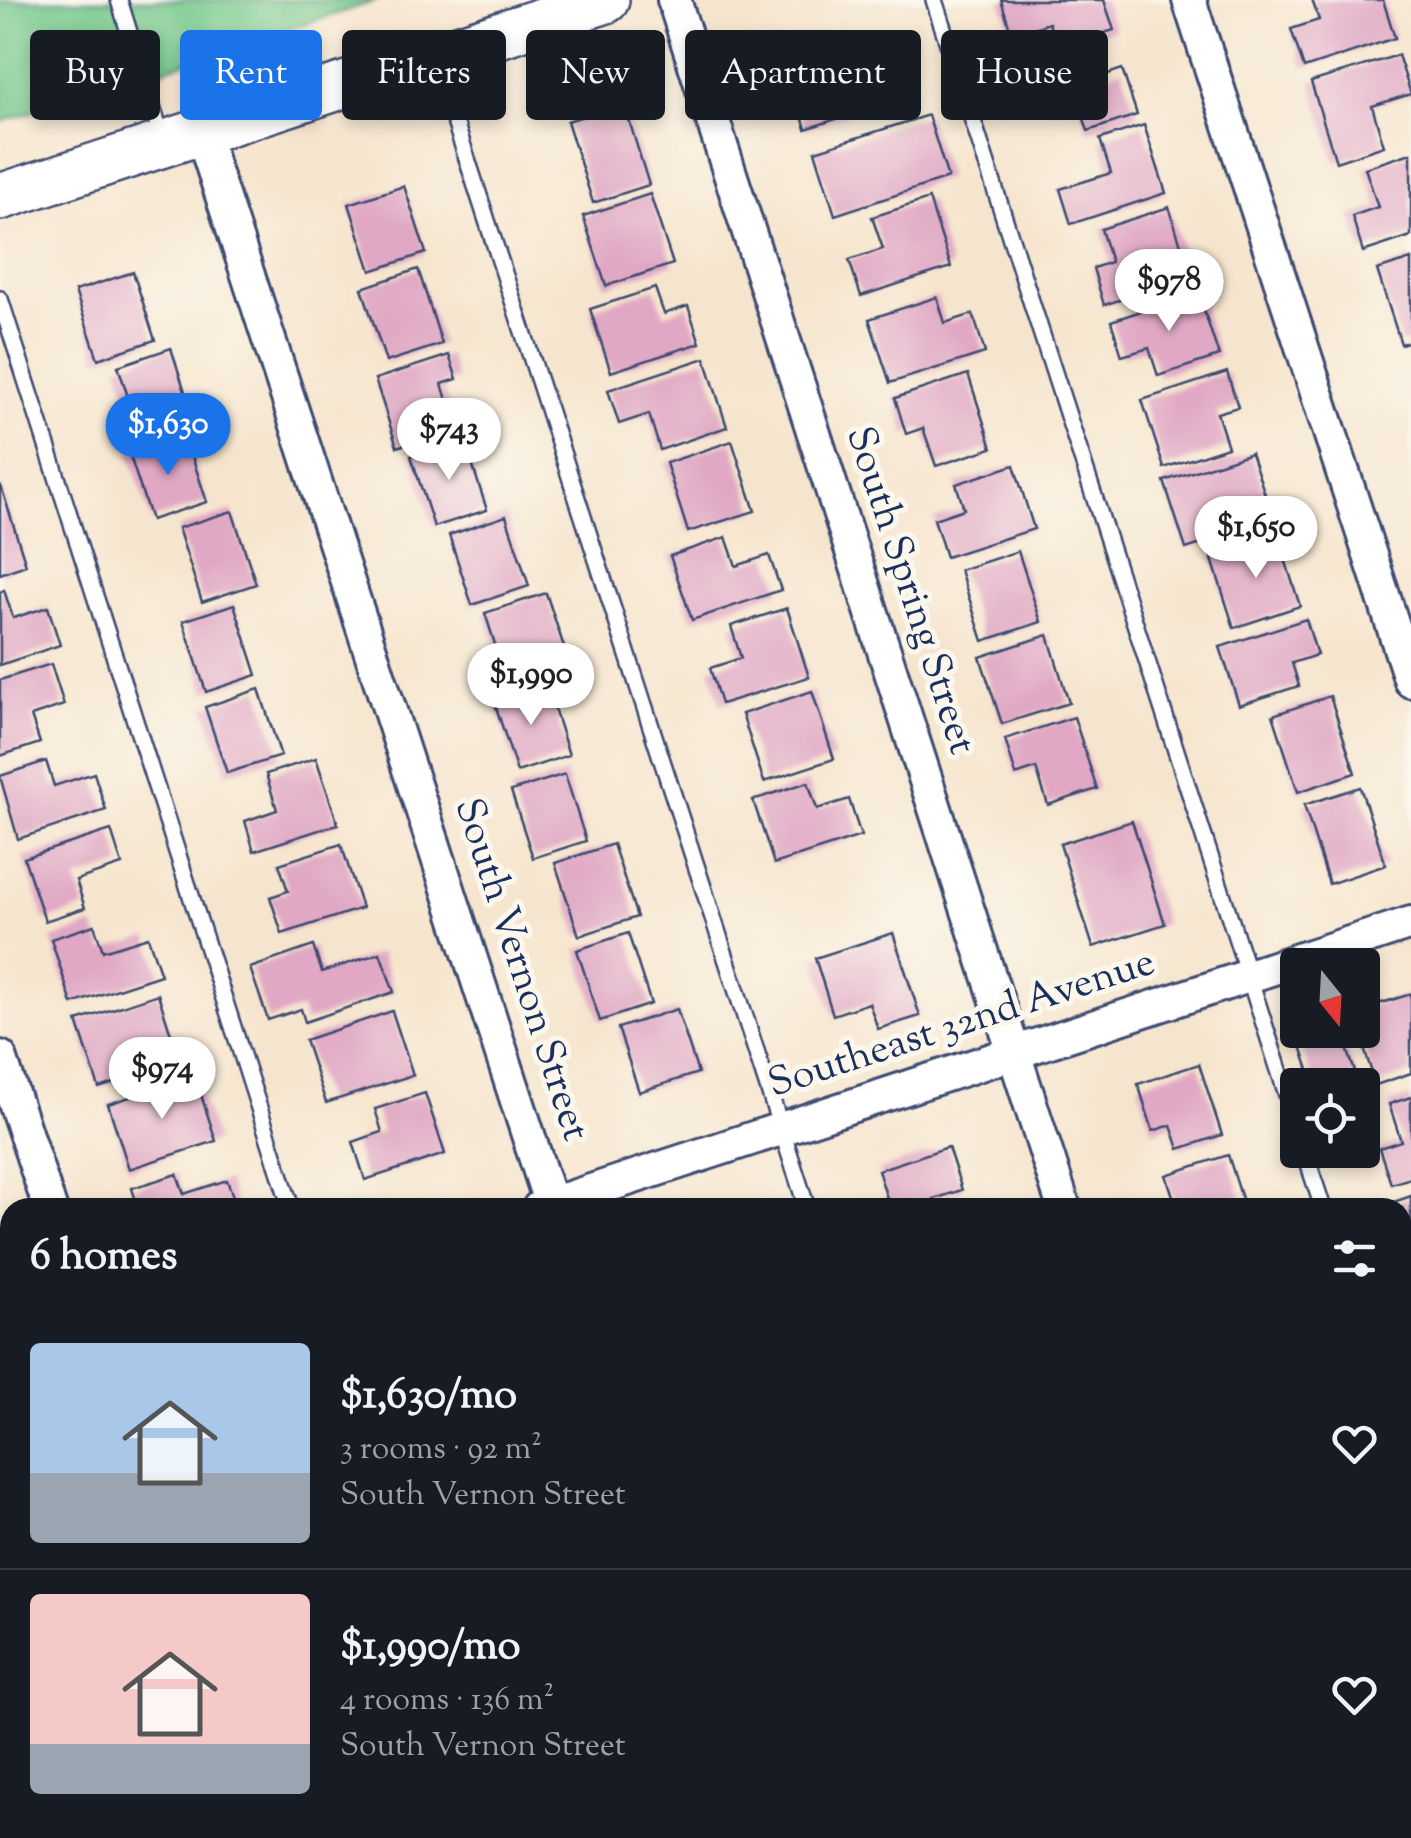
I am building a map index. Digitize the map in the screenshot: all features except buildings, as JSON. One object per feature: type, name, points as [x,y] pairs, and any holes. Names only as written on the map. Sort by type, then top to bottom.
[{"type":"main road","points":[[506,33],[606,0]]},
{"type":"main road","points":[[0,197],[342,86]]},
{"type":"street","name":"South Spring Street","points":[[674,0],[1061,1198]]},
{"type":"street","points":[[1189,0],[1411,681]]},
{"type":"street","name":"South Vernon Street","points":[[183,138],[545,1198]]},
{"type":"street","name":"Southeast 32nd Avenue","points":[[572,1198],[1411,923]]},
{"type":"street","points":[[0,1058],[47,1198]]},
{"type":"lane","points":[[119,0],[183,138]]},
{"type":"lane","points":[[934,0],[1280,1074]]},
{"type":"lane","points":[[455,120],[805,1198]]},
{"type":"lane","points":[[0,299],[288,1198]]},
{"type":"lane","points":[[1310,1168],[1320,1198]]},
{"type":"green space","points":[[0,0],[379,0],[286,30],[180,30],[180,64],[160,70],[160,30],[30,30],[30,112],[0,122]]}]
